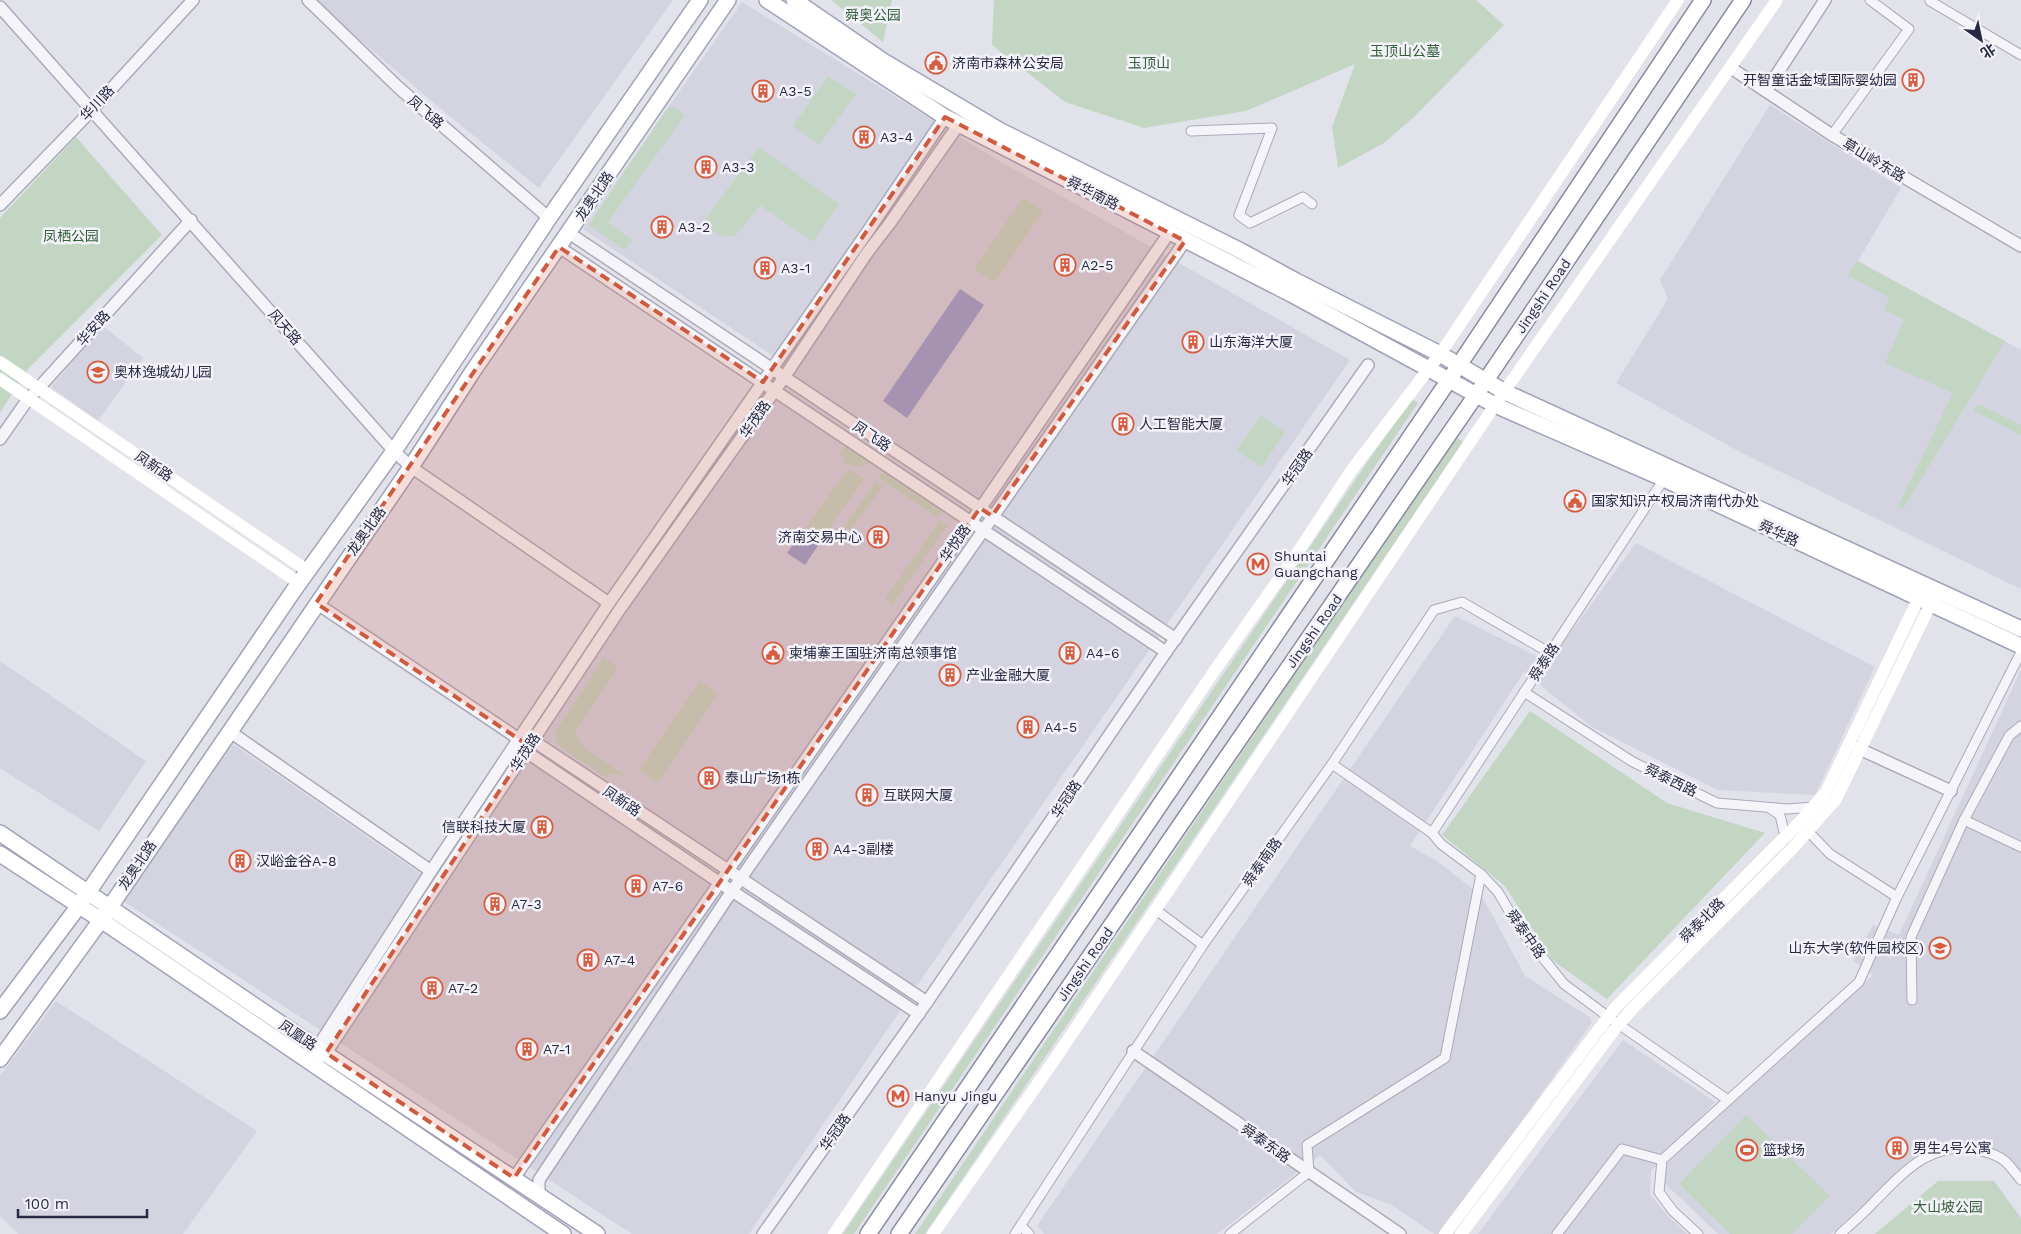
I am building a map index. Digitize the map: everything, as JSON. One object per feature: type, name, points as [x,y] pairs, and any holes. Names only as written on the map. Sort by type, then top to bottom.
[{"type":"main road","name":"龙奥北路","points":[[0,1011],[78,907],[303,577],[394,451],[548,218],[700,0]]},
{"type":"main road","name":"龙奥北路","points":[[0,1059],[105,914],[316,603],[411,467],[473,371],[728,0]]},
{"type":"main road","name":"舜华南路","points":[[767,0],[952,120],[1291,294],[1429,370]]},
{"type":"main road","name":"舜华南路","points":[[794,0],[883,61],[999,130],[1241,250],[1296,281],[1440,354]]},
{"type":"main road","points":[[834,1234],[1173,733],[1298,552],[1347,477],[1429,370],[1678,0]]},
{"type":"main road","name":"Jingshi Road","points":[[868,1234],[1449,380],[1703,0]]},
{"type":"main road","name":"Jingshi Road","points":[[899,1234],[1486,381],[1743,0]]},
{"type":"main road","name":"Jingshi Road","points":[[933,1234],[1056,1059],[1495,405],[1731,68],[1776,0]]},
{"type":"main road","name":"舜华路","points":[[1440,354],[1505,392],[1928,595],[2021,646]]},
{"type":"main road","name":"凤新路","points":[[0,362],[303,577]]},
{"type":"main road","name":"舜华路","points":[[1429,370],[1495,405],[1928,595],[2021,629]]},
{"type":"main road","points":[[0,379],[303,577]]},
{"type":"main road","points":[[1461,1234],[1613,1021],[1635,1006],[1804,826],[1836,799],[1854,746],[1928,595]]},
{"type":"main road","name":"舜泰北路","points":[[1445,1234],[1613,1021],[1622,1000],[1784,838],[1804,826],[1813,807],[1826,792],[1854,746]]},
{"type":"main road","name":"凤凰路","points":[[0,833],[88,892],[105,914],[312,1064],[562,1234]]},
{"type":"main road","name":"凤凰路","points":[[0,854],[78,907],[105,914],[321,1051],[597,1234]]},
{"type":"street","name":"华川路","points":[[0,205],[91,111],[192,0]]},
{"type":"street","name":"凤飞路","points":[[308,0],[399,88],[548,218]]},
{"type":"street","points":[[1766,92],[1825,0]]},
{"type":"street","points":[[1832,135],[1908,29],[1870,0]]},
{"type":"street","points":[[1929,0],[2021,55]]},
{"type":"street","name":"风天路","points":[[0,8],[191,220],[394,451],[411,467],[609,604]]},
{"type":"street","name":"草山岭东路","points":[[1731,68],[1832,135],[2021,246]]},
{"type":"street","name":"华茂路","points":[[321,1051],[431,871],[609,604],[772,368],[952,120]]},
{"type":"street","name":"华茂路","points":[[312,1064],[620,609],[785,376],[867,253],[890,223],[952,120]]},
{"type":"street","points":[[1191,131],[1272,128],[1239,215],[1250,223],[1303,198],[1312,204]]},
{"type":"street","name":"华安路","points":[[0,439],[38,388],[191,220]]},
{"type":"street","name":"华悦路","points":[[514,1178],[718,882],[971,521],[1169,232]]},
{"type":"street","name":"凤飞路","points":[[569,233],[1176,639]]},
{"type":"street","points":[[539,1195],[539,1180],[732,891],[982,529],[1185,241]]},
{"type":"street","name":"凤飞路","points":[[559,247],[1166,652]]},
{"type":"street","name":"华冠路","points":[[763,1234],[919,1014],[1166,652],[1368,365]]},
{"type":"street","name":"舜泰路","points":[[1432,833],[1664,479]]},
{"type":"street","name":"舜泰南路","points":[[1015,1234],[1203,945],[1332,764],[1434,610],[1462,602],[1550,653]]},
{"type":"street","name":"凤新路","points":[[316,603],[519,739],[532,740],[927,1002]]},
{"type":"street","points":[[1698,1234],[1673,1211],[1659,1192],[1662,1160],[1859,982],[1897,897],[2021,652]]},
{"type":"street","name":"舜泰西路","points":[[1524,692],[1633,762],[1717,803],[1807,809],[1836,799]]},
{"type":"street","points":[[1912,1000],[1911,937],[1964,820],[2009,736],[2021,726]]},
{"type":"street","points":[[229,731],[431,871]]},
{"type":"street","points":[[519,739],[525,752],[919,1014]]},
{"type":"street","points":[[1854,746],[1951,791]]},
{"type":"street","points":[[1332,764],[1432,833]]},
{"type":"street","points":[[1771,808],[1780,815],[1784,838]]},
{"type":"street","points":[[1964,820],[2021,847]]},
{"type":"street","points":[[1804,826],[1830,854],[1897,897]]},
{"type":"street","name":"舜泰中路","points":[[1432,833],[1441,844],[1481,874],[1498,892],[1519,928],[1564,984],[1613,1021],[1728,1100]]},
{"type":"street","points":[[1230,1234],[1309,1172],[1307,1145],[1445,1058],[1481,874]]},
{"type":"street","points":[[1156,910],[1203,945]]},
{"type":"street","name":"舜泰东路","points":[[1133,1051],[1400,1234]]},
{"type":"street","points":[[1840,1234],[1912,1165],[1942,1150],[1966,1147],[1990,1152],[2006,1162],[2021,1180]]},
{"type":"street","points":[[1556,1234],[1622,1149],[1662,1160]]},
{"type":"street","points":[[1021,1226],[1029,1234]]},
{"type":"highlighted area","points":[[945,117],[1185,241],[992,516],[980,508],[514,1178],[326,1053],[529,746],[316,603],[559,247],[763,382]]},
{"type":"shaded area","points":[[313,0],[673,0],[539,188],[442,110]]},
{"type":"shaded area","points":[[742,2],[996,159],[1350,360],[927,971],[749,1234],[632,1234],[123,901],[233,744],[431,881],[773,356],[583,229]]},
{"type":"shaded area","points":[[1770,105],[1901,188],[1858,261],[2021,350],[2021,589],[1742,453],[1616,383],[1668,299],[1660,280]]},
{"type":"shaded area","name":"奥林逸城幼儿园","points":[[103,326],[143,358],[98,421],[51,387]]},
{"type":"shaded area","points":[[1636,543],[1875,667],[1815,795],[1718,790],[1592,727],[1524,672],[1410,846],[1437,861],[1482,896],[1525,976],[1591,1018],[1591,1024],[1441,1234],[1434,1234],[1392,1205],[1356,1192],[1320,1155],[1217,1234],[1044,1234],[1037,1226],[1455,616],[1549,662]]},
{"type":"shaded area","points":[[0,661],[146,761],[99,831],[0,768]]},
{"type":"shaded area","name":"山东大学(软件园校区)","points":[[2021,670],[2021,1173],[2008,1158],[1993,1149],[1964,1142],[1941,1146],[1916,1157],[1831,1234],[1718,1234],[1655,1174],[1873,975],[1853,960],[1873,925],[1899,935]]},
{"type":"shaded area","points":[[56,1001],[257,1131],[183,1234],[18,1234],[0,1216],[0,1076]]},
{"type":"shaded area","points":[[1623,1040],[1715,1102],[1651,1171],[1650,1195],[1687,1234],[1478,1234]]},
{"type":"green space","name":"舜奥公园","points":[[831,0],[892,0],[883,42]]},
{"type":"green space","name":"玉顶山","points":[[994,0],[1476,0],[1504,25],[1416,115],[1384,143],[1338,168],[1332,127],[1355,64],[1246,111],[1144,128],[1065,102],[992,45]]},
{"type":"green space","points":[[828,76],[856,94],[819,145],[793,126]]},
{"type":"green space","points":[[669,106],[685,115],[608,222],[632,240],[625,250],[589,225]]},
{"type":"green space","name":"凤栖公园","points":[[76,137],[162,235],[28,369],[0,413],[0,218]]},
{"type":"green space","points":[[759,147],[839,204],[813,242],[760,205],[741,230],[730,236],[714,231],[702,223]]},
{"type":"green space","points":[[1023,197],[1043,211],[995,282],[974,269]]},
{"type":"green space","points":[[1857,261],[2005,341],[1903,509],[1898,506],[1953,393],[1885,363],[1904,320],[1884,310],[1889,297],[1848,276]]},
{"type":"green space","points":[[1411,398],[1418,403],[854,1234],[843,1234]]},
{"type":"green space","points":[[1980,405],[2021,425],[2021,435],[1974,411],[1976,406]]},
{"type":"green space","points":[[1261,415],[1285,432],[1262,467],[1236,451]]},
{"type":"green space","points":[[1456,437],[1463,442],[925,1234],[915,1234]]},
{"type":"green space","points":[[846,445],[871,462],[867,465],[847,465],[843,462],[846,459],[839,454]]},
{"type":"green space","points":[[848,469],[864,479],[822,538],[806,527]]},
{"type":"green space","points":[[887,472],[943,512],[943,515],[936,517],[882,480],[879,474]]},
{"type":"green space","points":[[876,482],[883,486],[850,531],[844,526]]},
{"type":"green space","points":[[940,520],[948,525],[892,605],[885,599]]},
{"type":"green space","points":[[604,658],[618,667],[575,732],[583,747],[628,777],[612,773],[607,778],[561,748],[556,740],[556,731]]},
{"type":"green space","points":[[700,681],[718,693],[658,783],[639,770]]},
{"type":"green space","points":[[1530,711],[1667,803],[1765,833],[1607,999],[1552,960],[1505,886],[1442,835]]},
{"type":"green space","name":"篮球场","points":[[1746,1115],[1830,1196],[1792,1234],[1730,1234],[1679,1184]]},
{"type":"green space","name":"大山坡公园","points":[[1938,1181],[1994,1181],[2021,1218],[2021,1234],[1875,1234]]},
{"type":"water","points":[[960,289],[984,305],[907,418],[883,401]]},
{"type":"water","points":[[802,532],[819,544],[805,565],[787,553]]},
{"type":"place","name":"济南市森林公安局","points":[[936,63]]},
{"type":"place","name":"开智童话金域国际婴幼园","points":[[1913,80]]},
{"type":"place","name":"A3-5","points":[[763,91]]},
{"type":"place","name":"A3-4","points":[[864,137]]},
{"type":"place","name":"A3-3","points":[[706,167]]},
{"type":"place","name":"A3-2","points":[[662,227]]},
{"type":"place","name":"A2-5","points":[[1065,265]]},
{"type":"place","name":"A3-1","points":[[765,268]]},
{"type":"place","name":"山东海洋大厦","points":[[1193,342]]},
{"type":"place","name":"奥林逸城幼儿园","points":[[98,372]]},
{"type":"place","name":"人工智能大厦","points":[[1123,424]]},
{"type":"place","name":"国家知识产权局济南代办处","points":[[1575,501]]},
{"type":"place","name":"济南交易中心","points":[[878,537]]},
{"type":"place","name":"Shuntai Guangchang","points":[[1258,564]]},
{"type":"place","name":"柬埔寨王国驻济南总领事馆","points":[[773,653]]},
{"type":"place","name":"A4-6","points":[[1070,653]]},
{"type":"place","name":"产业金融大厦","points":[[950,675]]},
{"type":"place","name":"A4-5","points":[[1028,727]]},
{"type":"place","name":"泰山广场1栋","points":[[709,778]]},
{"type":"place","name":"互联网大厦","points":[[867,795]]},
{"type":"place","name":"信联科技大厦","points":[[542,827]]},
{"type":"place","name":"A4-3副楼","points":[[817,849]]},
{"type":"place","name":"汉峪金谷A-8","points":[[240,861]]},
{"type":"place","name":"A7-6","points":[[636,886]]},
{"type":"place","name":"A7-3","points":[[495,904]]},
{"type":"place","name":"山东大学(软件园校区)","points":[[1940,948]]},
{"type":"place","name":"A7-4","points":[[588,960]]},
{"type":"place","name":"A7-2","points":[[432,988]]},
{"type":"place","name":"A7-1","points":[[527,1049]]},
{"type":"place","name":"Hanyu Jingu","points":[[898,1096]]},
{"type":"place","name":"男生4号公寓","points":[[1897,1148]]},
{"type":"place","name":"篮球场","points":[[1747,1150]]},
{"type":"park label","name":"玉顶山公墓","points":[[1405,51]]}]
